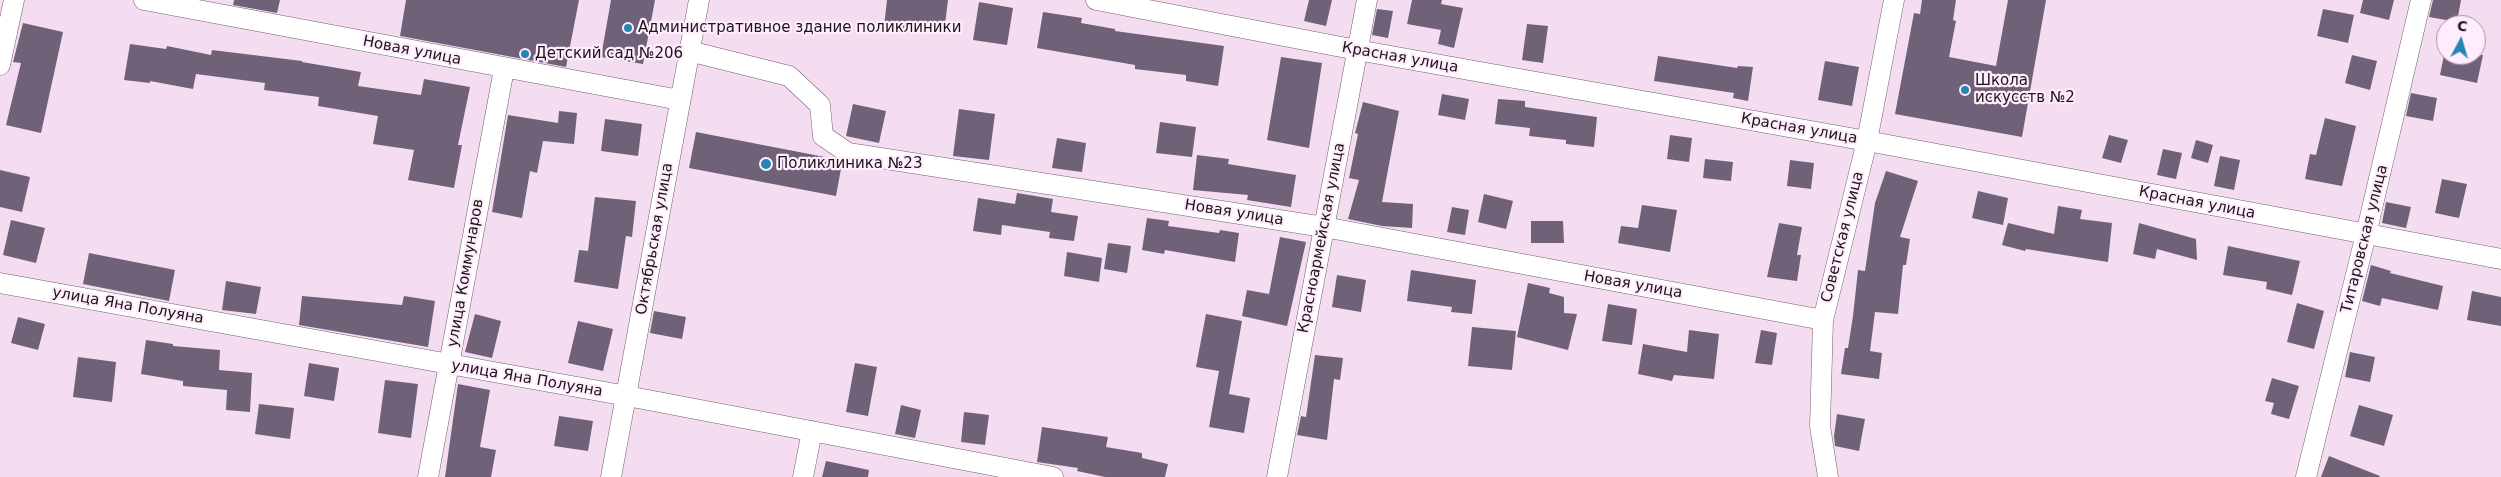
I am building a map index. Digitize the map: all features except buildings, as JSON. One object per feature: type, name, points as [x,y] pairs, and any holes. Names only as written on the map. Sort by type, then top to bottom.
[{"type":"street","points":[[0,65],[14,0]]},
{"type":"street","name":"Новая улица","points":[[144,0],[504,69],[680,100]]},
{"type":"street","name":"Октябрьская улица","points":[[611,477],[699,0]]},
{"type":"street","name":"Красная улица","points":[[1096,0],[1357,50],[1867,141],[2501,259]]},
{"type":"street","name":"Красноармейская улица","points":[[1277,477],[1367,0]]},
{"type":"street","name":"Советская улица","points":[[1828,477],[1820,426],[1823,320],[1867,141],[1894,0]]},
{"type":"street","name":"Титаровская улица","points":[[2306,477],[2421,0]]},
{"type":"street","name":"Новая улица","points":[[689,51],[789,76],[820,105],[823,136],[848,152],[1324,228],[1823,320]]},
{"type":"street","name":"улица Коммунаров","points":[[428,477],[504,69]]},
{"type":"street","name":"улица Яна Полуяна","points":[[0,283],[449,366],[627,396],[1053,477]]},
{"type":"street","points":[[803,477],[812,431]]},
{"type":"place","name":"Административное здание поликлиники","points":[[628,28]]},
{"type":"place","name":"Детский сад №206","points":[[525,54]]},
{"type":"place","name":"Школа искусств №2","points":[[1965,90]]},
{"type":"place","name":"Поликлиника №23","points":[[766,164]]}]
